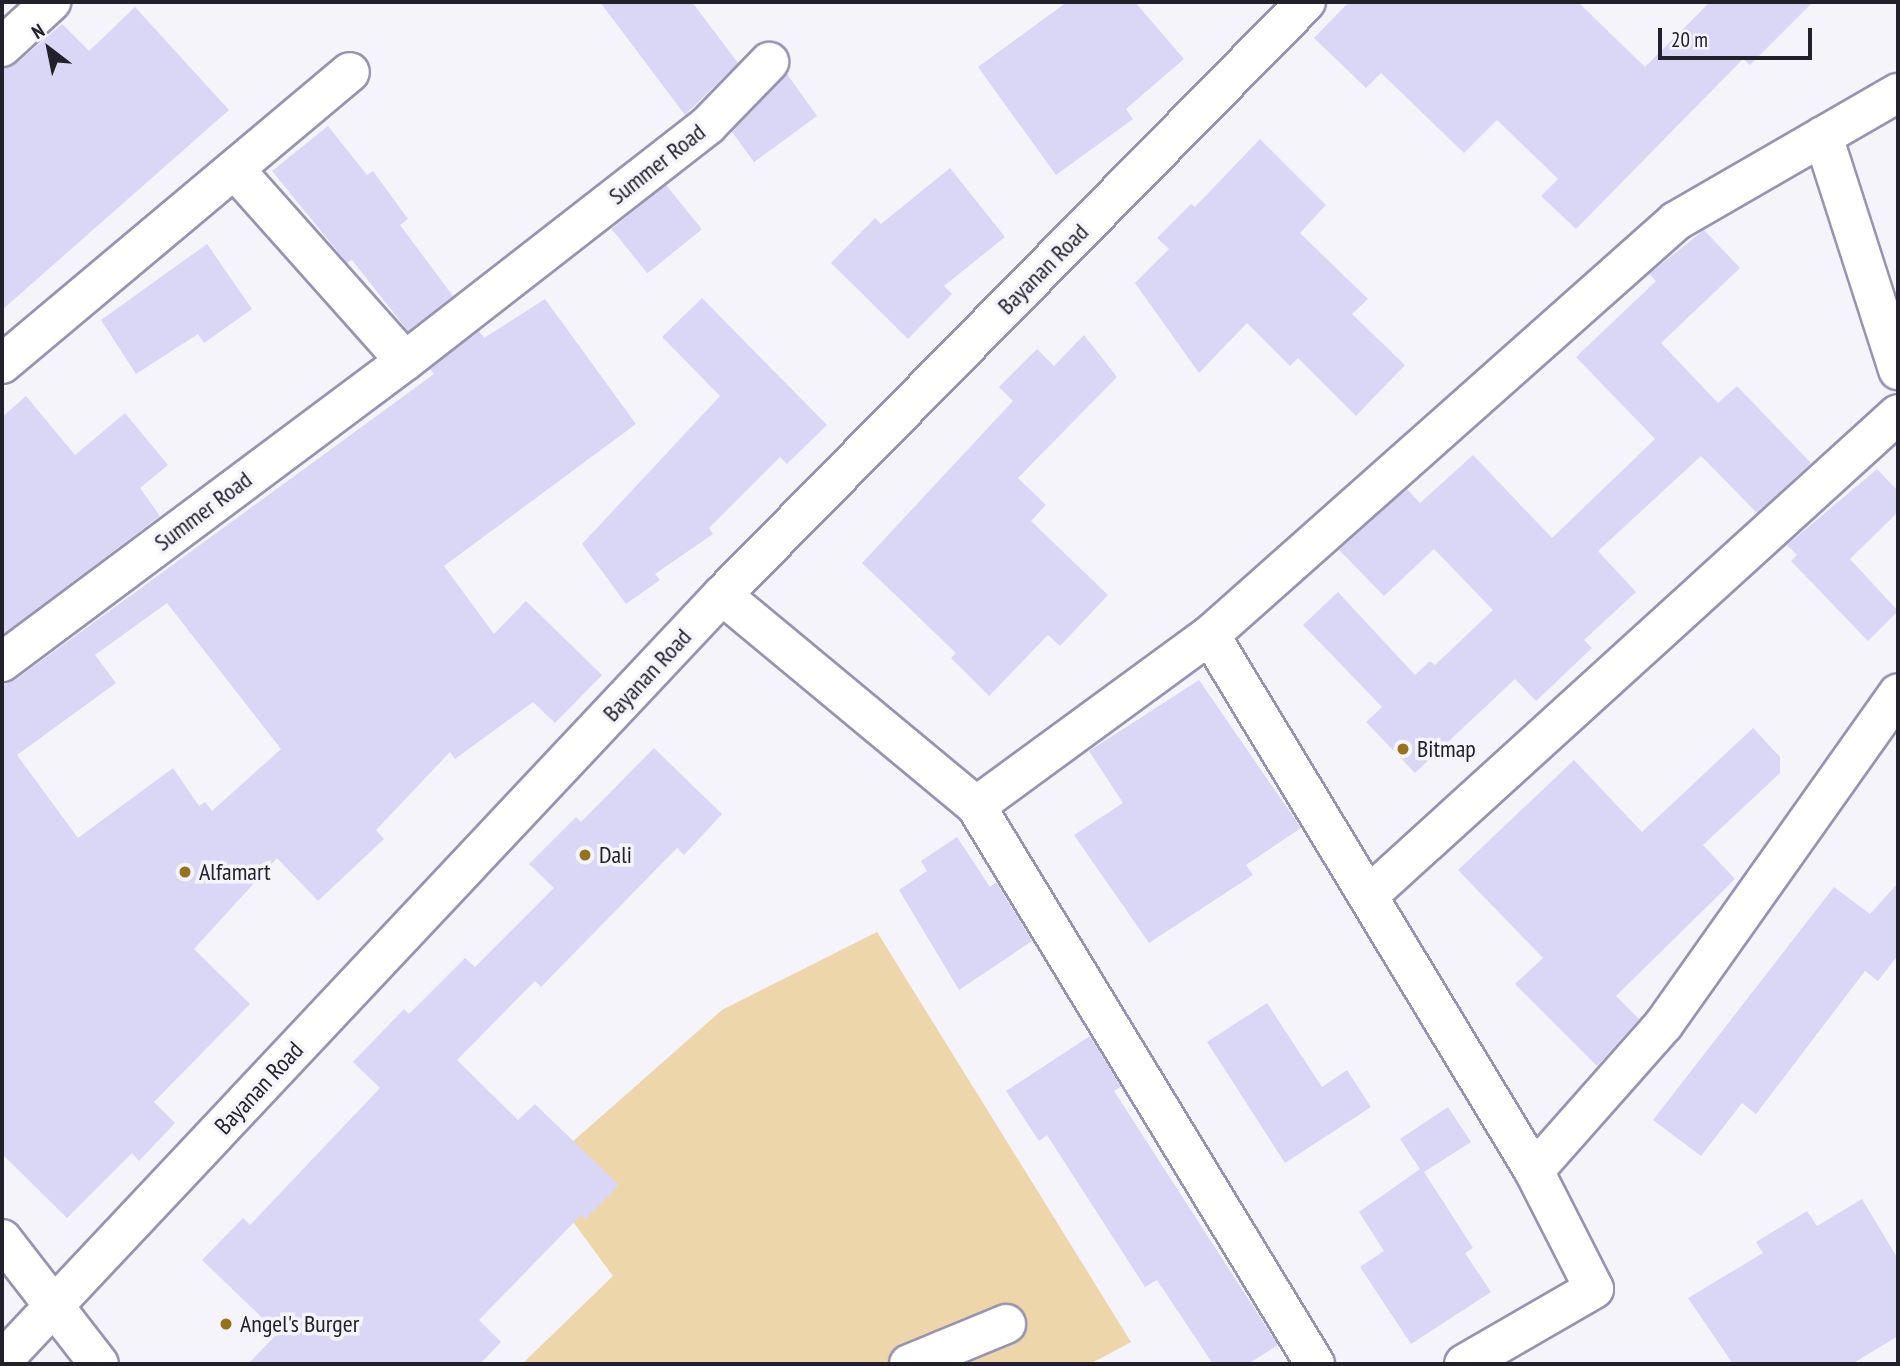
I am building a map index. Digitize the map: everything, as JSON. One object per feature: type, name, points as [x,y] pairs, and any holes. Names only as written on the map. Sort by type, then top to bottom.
[{"type":"street","points":[[2,47],[51,2]]},
{"type":"street","name":"Bayanan Road","points":[[2,1361],[722,594],[1306,2]]},
{"type":"street","name":"Summer Road","points":[[2,662],[405,361],[708,125],[769,62]]},
{"type":"street","points":[[2,364],[236,171],[350,72]]},
{"type":"street","points":[[976,806],[1210,635],[1676,221],[1898,93]]},
{"type":"street","points":[[1823,136],[1898,370]]},
{"type":"street","points":[[236,171],[405,361]]},
{"type":"street","points":[[1368,896],[1898,414]]},
{"type":"street","points":[[722,594],[976,806],[1315,1364]]},
{"type":"street","points":[[1210,635],[1534,1171],[1594,1289],[1465,1364]]},
{"type":"street","points":[[1534,1171],[1664,1024],[1898,693]]},
{"type":"street","points":[[2,1239],[99,1364]]},
{"type":"street","points":[[909,1364],[1006,1324]]},
{"type":"shaded area","points":[[877,932],[1131,1342],[1090,1364],[522,1364],[613,1276],[537,1173],[722,1010]]},
{"type":"building","points":[[600,2],[692,2],[738,63],[685,115]]},
{"type":"building","points":[[1067,2],[1135,2],[1184,59],[1126,109],[1133,119],[1056,175],[978,67]]},
{"type":"building","points":[[1349,2],[1578,2],[1645,67],[1710,2],[1813,2],[1750,65],[1743,59],[1576,229],[1541,196],[1558,179],[1497,120],[1464,153],[1381,73],[1366,88],[1314,38]]},
{"type":"building","points":[[135,7],[229,110],[2,310],[2,68],[17,63],[62,24],[89,51]]},
{"type":"building","points":[[787,74],[817,116],[754,162],[732,132]]},
{"type":"building","points":[[328,126],[367,175],[373,171],[408,219],[400,225],[453,296],[408,331],[352,260],[347,263],[272,171]]},
{"type":"building","points":[[1260,139],[1326,205],[1300,233],[1368,299],[1352,314],[1405,365],[1356,416],[1298,358],[1290,366],[1247,323],[1199,373],[1135,283],[1169,249],[1157,238],[1191,204],[1195,207]]},
{"type":"building","points":[[950,168],[1005,237],[944,286],[952,294],[908,339],[831,263],[875,218],[881,224]]},
{"type":"building","points":[[666,185],[702,229],[647,273],[612,229]]},
{"type":"building","points":[[1704,230],[1740,268],[1661,343],[1718,403],[1737,386],[1811,463],[1757,513],[1701,456],[1598,551],[1636,592],[1584,640],[1592,648],[1536,701],[1515,679],[1415,773],[1366,722],[1382,707],[1303,625],[1338,592],[1415,675],[1430,661],[1435,665],[1493,610],[1434,549],[1384,596],[1339,550],[1407,489],[1420,503],[1473,455],[1552,538],[1655,439],[1576,357],[1656,281],[1649,274]]},
{"type":"building","points":[[207,244],[252,309],[204,343],[198,334],[136,374],[101,320]]},
{"type":"building","points":[[702,298],[827,425],[787,464],[780,457],[709,528],[713,534],[655,574],[660,580],[626,604],[582,544],[720,396],[662,337]]},
{"type":"building","points":[[545,299],[636,424],[444,566],[494,634],[526,601],[602,675],[555,723],[533,702],[455,759],[450,752],[376,830],[384,839],[318,901],[277,858],[194,949],[250,1004],[154,1102],[175,1123],[139,1161],[132,1153],[67,1218],[2,1154],[2,683],[15,680],[434,374],[430,369],[479,331],[484,338]],"holes":[[[167,603],[281,749],[212,811],[205,802],[199,806],[173,768],[78,838],[17,755],[116,683],[95,655]]]},
{"type":"building","points":[[1084,335],[1117,377],[1018,478],[1046,505],[1031,521],[1108,595],[1060,646],[1048,635],[989,696],[951,658],[956,653],[862,563],[1013,401],[999,387],[1037,349],[1054,366]]},
{"type":"building","points":[[26,396],[75,455],[125,413],[168,465],[140,488],[160,516],[2,635],[2,417]]},
{"type":"building","points":[[1877,469],[1898,491],[1898,512],[1850,559],[1898,611],[1868,641],[1791,561],[1797,555],[1787,545]]},
{"type":"building","points":[[1199,680],[1301,828],[1246,865],[1253,875],[1149,943],[1074,835],[1123,803],[1089,751]]},
{"type":"building","points":[[1753,728],[1780,757],[1780,773],[1703,845],[1735,879],[1616,996],[1639,1019],[1597,1066],[1515,984],[1543,958],[1458,870],[1574,760],[1642,832]]},
{"type":"building","points":[[654,748],[722,814],[684,855],[677,848],[541,987],[535,981],[457,1060],[518,1120],[535,1104],[619,1185],[585,1219],[581,1215],[479,1320],[501,1342],[480,1364],[248,1364],[278,1333],[202,1260],[243,1218],[250,1225],[380,1088],[353,1062],[404,1009],[409,1014],[465,958],[475,967],[554,888],[529,864],[576,817],[581,822]]},
{"type":"building","points":[[957,837],[990,887],[996,882],[1032,941],[959,990],[899,890],[927,871],[921,861]]},
{"type":"building","points":[[1898,883],[1898,955],[1878,981],[1865,971],[1756,1114],[1742,1103],[1701,1156],[1653,1120],[1834,887],[1870,914]]},
{"type":"building","points":[[1267,1003],[1322,1087],[1347,1070],[1371,1107],[1285,1163],[1207,1042]]},
{"type":"building","points":[[1090,1036],[1121,1087],[1114,1091],[1278,1345],[1248,1364],[1213,1364],[1157,1280],[1145,1287],[1047,1135],[1039,1141],[1006,1091]]},
{"type":"building","points":[[1448,1107],[1471,1142],[1424,1172],[1473,1248],[1465,1253],[1491,1292],[1411,1344],[1360,1267],[1384,1251],[1359,1212],[1420,1169],[1400,1139]]},
{"type":"building","points":[[1862,1199],[1898,1259],[1898,1336],[1852,1364],[1733,1364],[1688,1298],[1763,1253],[1756,1242],[1807,1211],[1817,1226]]},
{"type":"place","name":"Bitmap","points":[[1403,749]]},
{"type":"place","name":"Dali","points":[[585,855]]},
{"type":"place","name":"Alfamart","points":[[185,872]]},
{"type":"place","name":"Angel's Burger","points":[[226,1324]]}]
